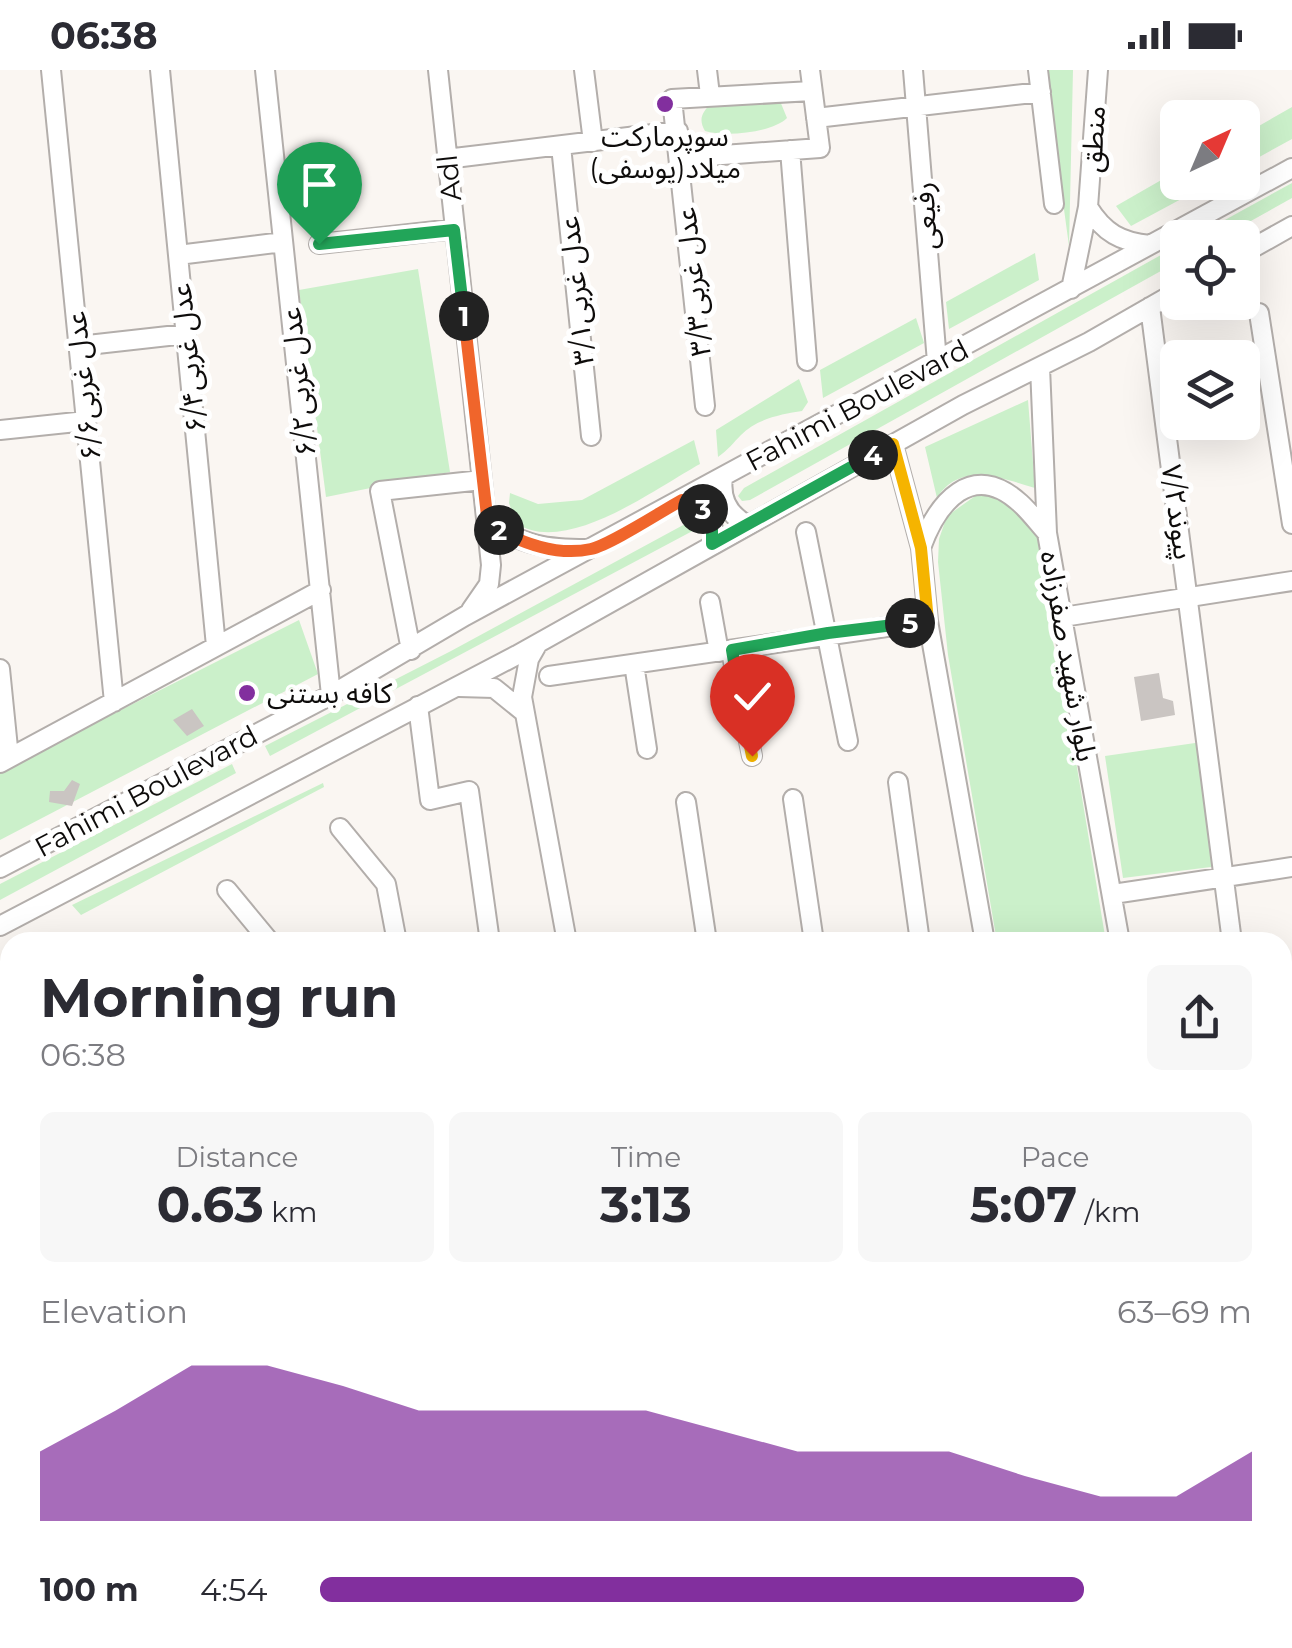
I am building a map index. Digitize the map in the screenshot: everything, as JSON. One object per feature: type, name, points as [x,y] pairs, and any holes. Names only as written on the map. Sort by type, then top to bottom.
[{"type":"street","name":"۶/۶عدل غربی","points":[[51,70],[114,702]]},
{"type":"street","name":"۶/۴عدل غربی","points":[[160,70],[216,646]]},
{"type":"street","name":"۶/۲عدل غربی","points":[[265,70],[331,694]]},
{"type":"street","name":"Adl","points":[[438,70],[488,524],[489,584],[480,602],[465,616]]},
{"type":"street","points":[[584,70],[593,142]]},
{"type":"street","points":[[707,70],[710,95],[812,91]]},
{"type":"street","points":[[680,158],[820,148],[810,70]]},
{"type":"street","name":"رفیعی","points":[[913,70],[936,362]]},
{"type":"street","points":[[1038,70],[1054,204]]},
{"type":"street","name":"منطق","points":[[1071,289],[1088,207],[1098,70]]},
{"type":"street","points":[[816,118],[1041,92]]},
{"type":"street","name":"عدل غربی۳/۳","points":[[705,406],[672,99],[710,95]]},
{"type":"street","points":[[446,159],[678,131]]},
{"type":"street","name":"عدل غربی۳/۱","points":[[561,146],[591,436]]},
{"type":"street","points":[[790,150],[807,361]]},
{"type":"street","name":"Fahimi Boulevard","points":[[0,868],[331,694],[465,616],[1292,168]]},
{"type":"street","points":[[1088,207],[1116,238],[1150,245]]},
{"type":"street","points":[[1260,244],[1292,226]]},
{"type":"street","points":[[319,244],[454,230]]},
{"type":"street","points":[[178,255],[283,242]]},
{"type":"street","name":"Fahimi Boulevard","points":[[0,926],[454,688],[893,444],[1160,301]]},
{"type":"street","name":"پیوند۷/۲","points":[[1150,307],[1231,932]]},
{"type":"street","points":[[1260,320],[1292,524]]},
{"type":"street","points":[[79,346],[186,334]]},
{"type":"street","name":"بلوار شهید صفرزاده","points":[[1040,367],[1047,533],[1119,932]]},
{"type":"street","points":[[0,430],[86,422]]},
{"type":"street","points":[[893,444],[921,548],[928,621],[983,932]]},
{"type":"street","points":[[723,478],[726,506],[748,525]]},
{"type":"street","points":[[411,650],[380,492],[482,480]]},
{"type":"street","points":[[921,548],[931,521],[948,497],[975,484],[1002,490],[1020,503],[1047,533]]},
{"type":"street","points":[[682,500],[705,510],[714,532],[712,544]]},
{"type":"street","points":[[488,524],[536,546],[592,549]]},
{"type":"street","points":[[806,532],[848,741]]},
{"type":"street","points":[[1063,618],[1292,581]]},
{"type":"street","points":[[0,669],[5,761],[321,590]]},
{"type":"street","points":[[710,602],[752,756]]},
{"type":"street","points":[[550,676],[928,621]]},
{"type":"street","points":[[539,642],[529,659],[524,681],[525,714],[565,932]]},
{"type":"street","points":[[634,664],[647,749]]},
{"type":"street","points":[[454,688],[494,688],[525,714]]},
{"type":"street","points":[[418,706],[430,800],[470,791],[489,932]]},
{"type":"street","points":[[898,782],[919,932]]},
{"type":"street","points":[[793,799],[813,932]]},
{"type":"street","points":[[686,802],[706,932]]},
{"type":"street","points":[[340,828],[386,884],[394,932]]},
{"type":"street","points":[[1113,894],[1292,868]]},
{"type":"street","points":[[227,890],[262,932]]},
{"type":"green space","points":[[1045,70],[1073,70],[1069,246]]},
{"type":"green space","points":[[780,101],[787,118],[771,127],[724,134],[705,131],[703,127],[702,116],[712,103]]},
{"type":"green space","points":[[1292,107],[1292,139],[1260,157],[1260,125]]},
{"type":"green space","points":[[1160,181],[1160,200],[1179,200],[1131,226],[1116,206]]},
{"type":"green space","points":[[1292,183],[1292,198],[1253,220],[1225,220]]},
{"type":"green space","points":[[1035,253],[1039,280],[949,329],[946,302]]},
{"type":"green space","points":[[1160,256],[1160,271],[750,500],[742,501],[738,496],[744,488]]},
{"type":"green space","points":[[418,269],[450,472],[326,497],[299,290]]},
{"type":"green space","points":[[916,318],[924,343],[823,398],[820,370]]},
{"type":"green space","points":[[799,379],[808,402],[802,411],[754,425],[718,457],[716,430]]},
{"type":"green space","points":[[1028,400],[1035,488],[995,477],[969,476],[957,479],[937,498],[925,447]]},
{"type":"green space","points":[[694,440],[700,464],[610,515],[559,532],[536,531],[516,523],[510,493],[538,504],[582,500]]},
{"type":"green space","points":[[978,494],[1007,501],[1036,529],[1104,932],[995,932],[948,655],[938,562],[939,539],[947,516]]},
{"type":"green space","points":[[698,517],[700,527],[270,756],[265,746]]},
{"type":"green space","points":[[299,620],[318,674],[0,840],[0,771]]},
{"type":"green space","points":[[1202,742],[1219,866],[1123,878],[1105,756]]},
{"type":"green space","points":[[232,764],[236,773],[0,900],[0,884]]},
{"type":"green space","points":[[323,783],[324,787],[81,915],[72,905]]},
{"type":"building","points":[[1159,673],[1163,698],[1173,701],[1175,715],[1141,721],[1134,677]]},
{"type":"building","points":[[192,709],[204,726],[187,736],[173,720]]},
{"type":"building","points":[[72,780],[80,784],[72,806],[49,802],[50,791],[64,791]]},
{"type":"place","name":"سوپرمارکت میلاد(یوسفی)","points":[[665,104]]},
{"type":"place","name":"کافه بستنی","points":[[247,693]]},
{"type":"route","points":[[319,244],[454,230],[488,524],[524,544],[548,549],[592,549],[682,500],[705,510],[712,520],[712,544],[893,444],[921,548],[928,621],[732,650],[752,756]]}]
